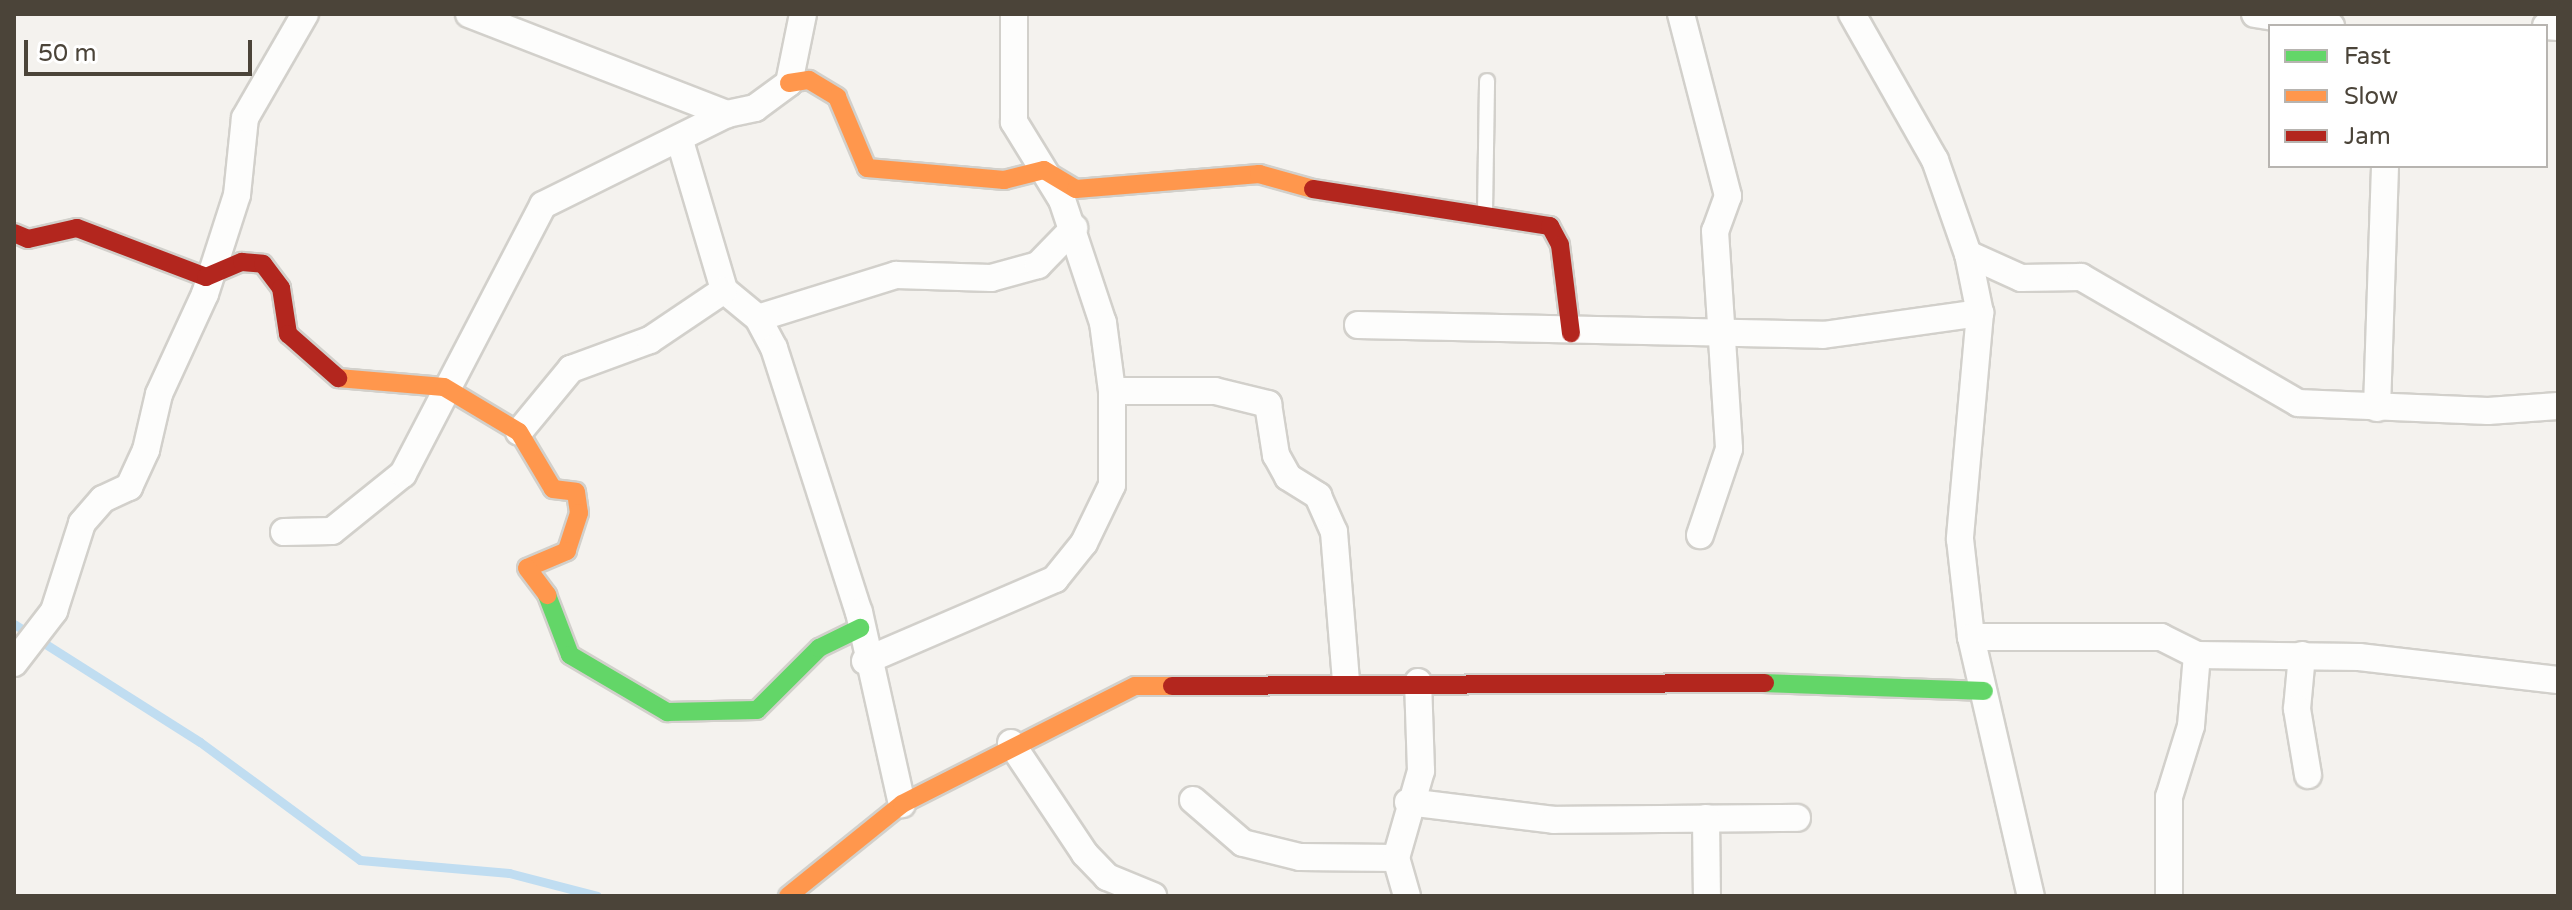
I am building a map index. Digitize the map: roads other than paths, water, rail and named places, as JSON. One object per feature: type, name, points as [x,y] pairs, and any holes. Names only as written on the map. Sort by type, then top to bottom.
[{"type":"street","points":[[14,663],[54,611],[82,523],[103,499],[129,487],[237,195],[245,118],[305,14]]},
{"type":"street","points":[[469,14],[727,114]]},
{"type":"street","points":[[789,83],[803,14]]},
{"type":"street","points":[[865,661],[1055,579],[1084,543],[1112,485],[1112,391],[1103,323],[1074,230],[1044,170],[1014,122],[1014,14]]},
{"type":"street","points":[[1681,14],[1728,196],[1715,231],[1729,449],[1700,535]]},
{"type":"street","points":[[1852,14],[1935,160],[1968,254],[1980,313],[1961,496],[1971,637],[2031,896]]},
{"type":"street","points":[[2255,14],[2321,24]]},
{"type":"street","points":[[284,532],[332,531],[366,509],[428,438],[444,387],[543,205],[680,141],[727,114],[755,108],[789,83],[809,80],[837,97],[867,168],[1004,180],[1044,170],[1076,189],[1259,174],[1353,201],[1485,214],[1550,226],[1560,245],[1571,333]]},
{"type":"street","points":[[680,141],[724,290],[758,318],[774,348],[860,628],[865,661],[902,804]]},
{"type":"street","points":[[2377,408],[2385,168]]},
{"type":"street","points":[[758,318],[896,275],[991,278],[1038,265],[1117,187]]},
{"type":"street","points":[[14,233],[28,239],[77,228],[206,277],[242,262],[263,264],[281,288],[288,334],[335,378],[444,387],[519,432],[553,489],[576,492],[579,513],[567,551],[527,568],[554,605],[570,655],[667,712],[757,710],[819,648],[860,628]]},
{"type":"street","points":[[1968,254],[2021,278],[2081,277],[2298,403],[2377,408],[2558,406]]},
{"type":"street","points":[[519,432],[571,369],[650,340],[724,290]]},
{"type":"street","points":[[1358,325],[1723,337],[1823,335],[1980,313]]},
{"type":"street","points":[[1112,391],[1215,391],[1268,404],[1276,455],[1288,477],[1318,496],[1334,532],[1346,681]]},
{"type":"street","points":[[1971,637],[2161,637],[2197,655],[2302,655],[2558,680]]},
{"type":"street","points":[[2169,896],[2169,797],[2191,726],[2197,655]]},
{"type":"street","points":[[2302,655],[2297,709],[2308,775]]},
{"type":"street","points":[[788,896],[902,804],[1011,743],[1135,686],[1346,681],[1698,681],[1984,691]]},
{"type":"street","points":[[1407,896],[1396,858],[1408,802],[1421,771],[1418,682]]},
{"type":"street","points":[[1011,743],[1085,854],[1107,877],[1143,894]]},
{"type":"street","points":[[1193,800],[1243,843],[1300,857],[1396,858]]},
{"type":"street","points":[[1408,802],[1554,820],[1797,818]]},
{"type":"street","points":[[1706,818],[1707,896]]},
{"type":"lane","points":[[1485,214],[1487,81]]},
{"type":"waterway","points":[[14,624],[200,742],[360,860],[509,873],[597,896]]}]
